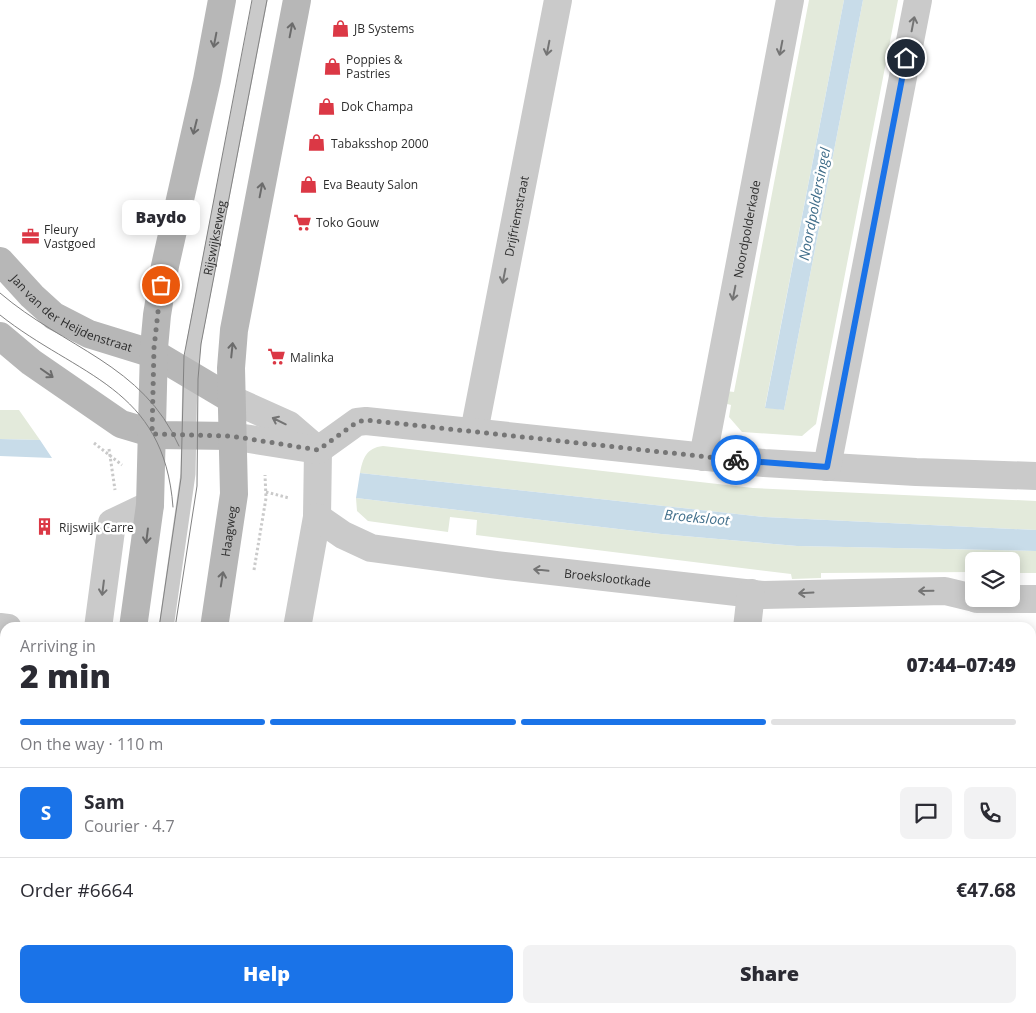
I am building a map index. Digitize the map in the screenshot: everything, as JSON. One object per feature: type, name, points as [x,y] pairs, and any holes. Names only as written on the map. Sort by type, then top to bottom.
[{"type":"main road","points":[[134,622],[150,505],[153,354],[165,266],[207,80],[222,0]]},
{"type":"main road","points":[[3,343],[109,417],[127,427],[152,434],[231,436],[234,330],[297,0]]},
{"type":"main road","name":"Jan van der Heijdenstraat","points":[[0,261],[32,296],[54,316],[89,334],[153,354],[231,399]]},
{"type":"main road","name":"Haagweg","points":[[215,622],[234,494],[235,473],[231,436]]},
{"type":"street","name":"Drijfriemstraat","points":[[474,432],[558,0]]},
{"type":"street","name":"Noordpolderkade","points":[[703,457],[790,0]]},
{"type":"street","points":[[827,467],[918,0]]},
{"type":"street","points":[[231,399],[289,425],[318,450]]},
{"type":"street","points":[[231,436],[318,450],[353,424],[363,421],[703,457],[827,467],[1036,476]]},
{"type":"street","points":[[298,622],[317,516],[318,450]]},
{"type":"street","points":[[99,622],[112,523],[150,505]]},
{"type":"street","name":"Broekslootkade","points":[[317,516],[358,544],[371,548],[497,565],[751,594],[945,591],[965,596]]},
{"type":"street","points":[[748,622],[751,594]]},
{"type":"street","name":"Broekslootkade","points":[[1020,599],[1036,599]]},
{"type":"lane","name":"Rijswijkseweg","points":[[167,622],[188,479],[190,375],[197,323],[260,0]]},
{"type":"green space","points":[[809,0],[844,0],[765,407],[784,410],[863,0],[898,0],[816,424],[802,436],[742,432],[729,417],[731,405],[724,403],[726,391],[734,392]]},
{"type":"green space","points":[[0,410],[19,410],[40,440],[0,439]]},
{"type":"green space","points":[[383,446],[753,488],[1036,501],[1036,530],[765,517],[360,473],[362,463],[369,451]]},
{"type":"green space","points":[[356,498],[661,534],[797,546],[1036,551],[1036,573],[1020,573],[1020,552],[965,552],[965,572],[821,573],[821,578],[792,579],[791,574],[476,535],[477,520],[450,517],[448,532],[368,521],[357,511]]},
{"type":"water","name":"Noordpoldersingel","points":[[844,0],[863,0],[784,410],[765,408]]},
{"type":"water","points":[[0,439],[40,440],[52,458],[0,456]]},
{"type":"water","name":"Broeksloot","points":[[360,473],[765,517],[1036,530],[1036,551],[797,546],[661,534],[356,498]]},
{"type":"tram line","points":[[160,622],[181,478],[184,356],[252,0]]},
{"type":"tram line","points":[[176,622],[197,486],[198,379],[201,344],[267,0]]},
{"type":"tram line","points":[[0,293],[50,329],[100,359],[123,376],[145,395],[164,418],[179,446]]},
{"type":"tram line","points":[[0,315],[29,336],[87,371],[135,409],[153,435],[166,467],[173,507]]},
{"type":"way so far","points":[[161,285],[154,348],[152,434],[182,437],[231,436],[318,450],[357,422],[366,420],[561,443],[736,460]]},
{"type":"place","name":"JB Systems","points":[[340,28]]},
{"type":"place","name":"Poppies & Pastries","points":[[332,66]]},
{"type":"place","name":"Dok Champa","points":[[327,106]]},
{"type":"place","name":"Tabaksshop 2000","points":[[317,143]]},
{"type":"place","name":"Eva Beauty Salon","points":[[309,184]]},
{"type":"place","name":"Toko Gouw","points":[[302,222]]},
{"type":"place","name":"Fleury Vastgoed","points":[[30,236]]},
{"type":"place","name":"Baydo","points":[[161,285]]},
{"type":"place","name":"Malinka","points":[[276,357]]},
{"type":"place","name":"Rijswijk Carre","points":[[45,527]]},
{"type":"route","points":[[736,460],[827,467],[906,58]]}]
